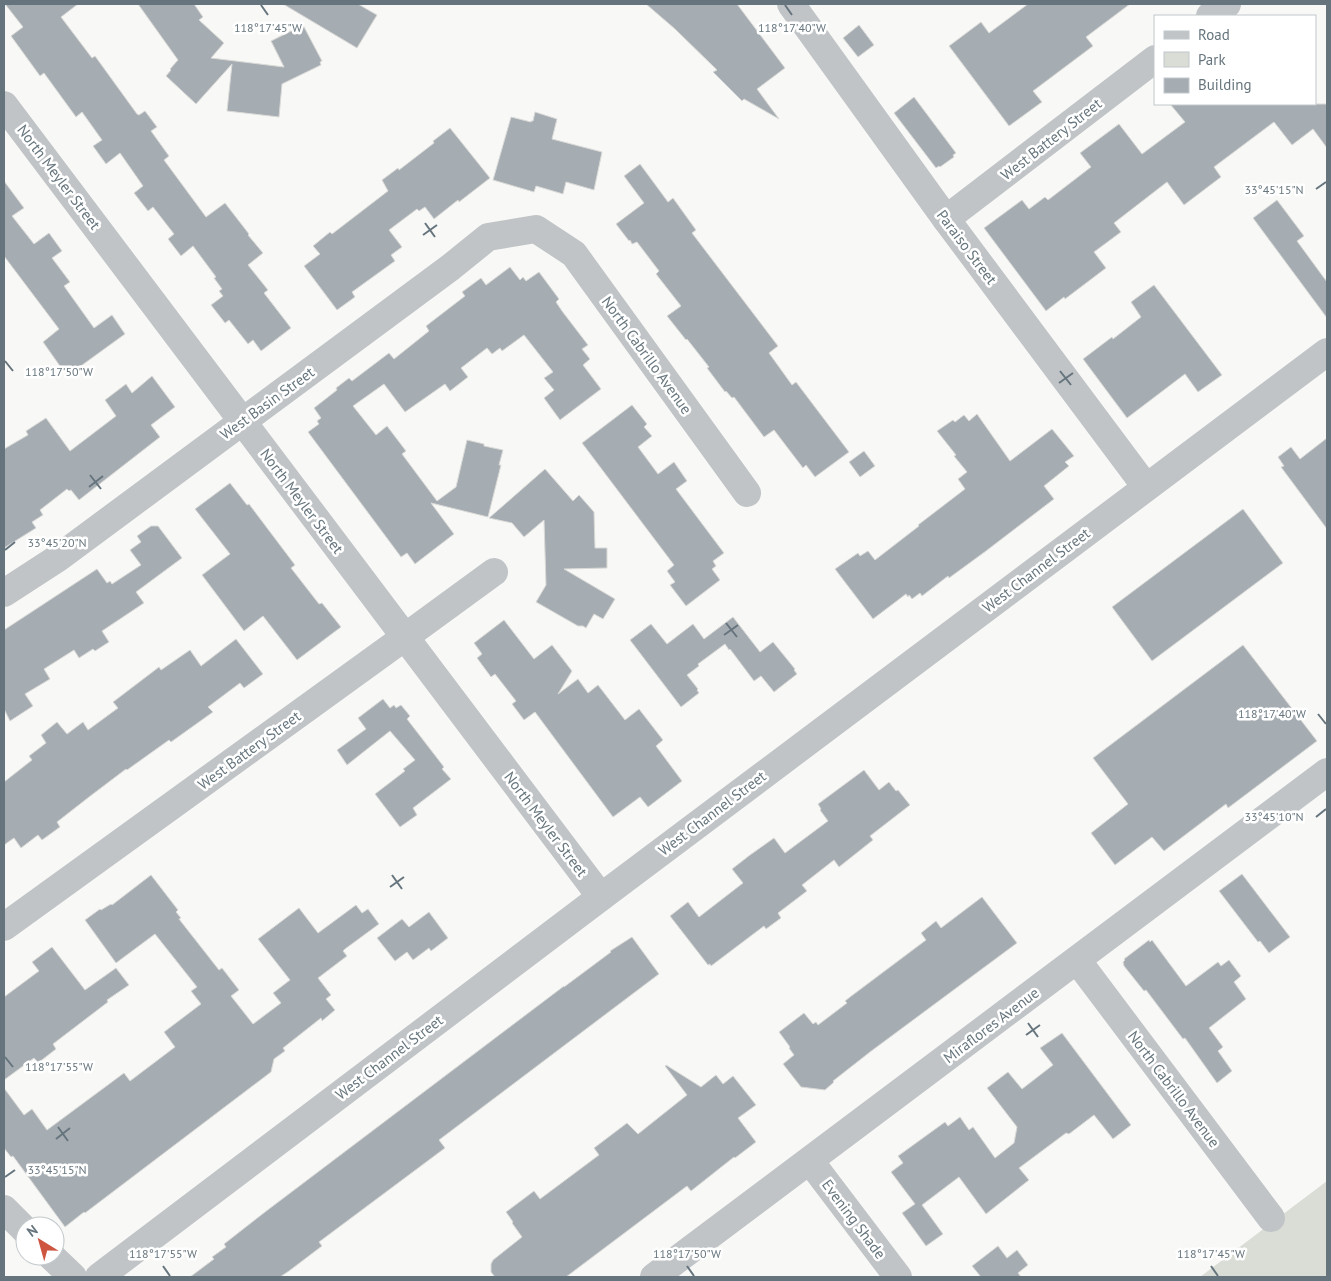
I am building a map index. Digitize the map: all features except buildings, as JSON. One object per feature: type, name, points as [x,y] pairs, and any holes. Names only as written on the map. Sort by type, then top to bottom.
[{"type":"street","name":"Paraiso Street","points":[[791,4],[946,219],[1146,487]]},
{"type":"street","points":[[1211,15],[1227,4]]},
{"type":"street","name":"West Battery Street","points":[[946,219],[1154,60]]},
{"type":"street","name":"North Meyler Street","points":[[4,105],[601,897]]},
{"type":"street","name":"West Basin Street","points":[[4,593],[58,558],[451,267],[488,237],[536,229]]},
{"type":"street","name":"North Cabrillo Avenue","points":[[536,229],[574,254],[747,493]]},
{"type":"street","name":"West Channel Street","points":[[99,1277],[1327,352]]},
{"type":"street","name":"West Battery Street","points":[[4,927],[494,572]]},
{"type":"street","name":"Miraflores Avenue","points":[[654,1277],[1327,772]]},
{"type":"street","name":"North Cabrillo Avenue","points":[[1077,960],[1271,1218]]},
{"type":"street","name":"Evening Shade","points":[[810,1161],[898,1277]]},
{"type":"street","points":[[4,1209],[15,1220]]},
{"type":"street","points":[[61,1266],[73,1277]]},
{"type":"green space","points":[[1327,1181],[1327,1277],[1200,1277]]}]
